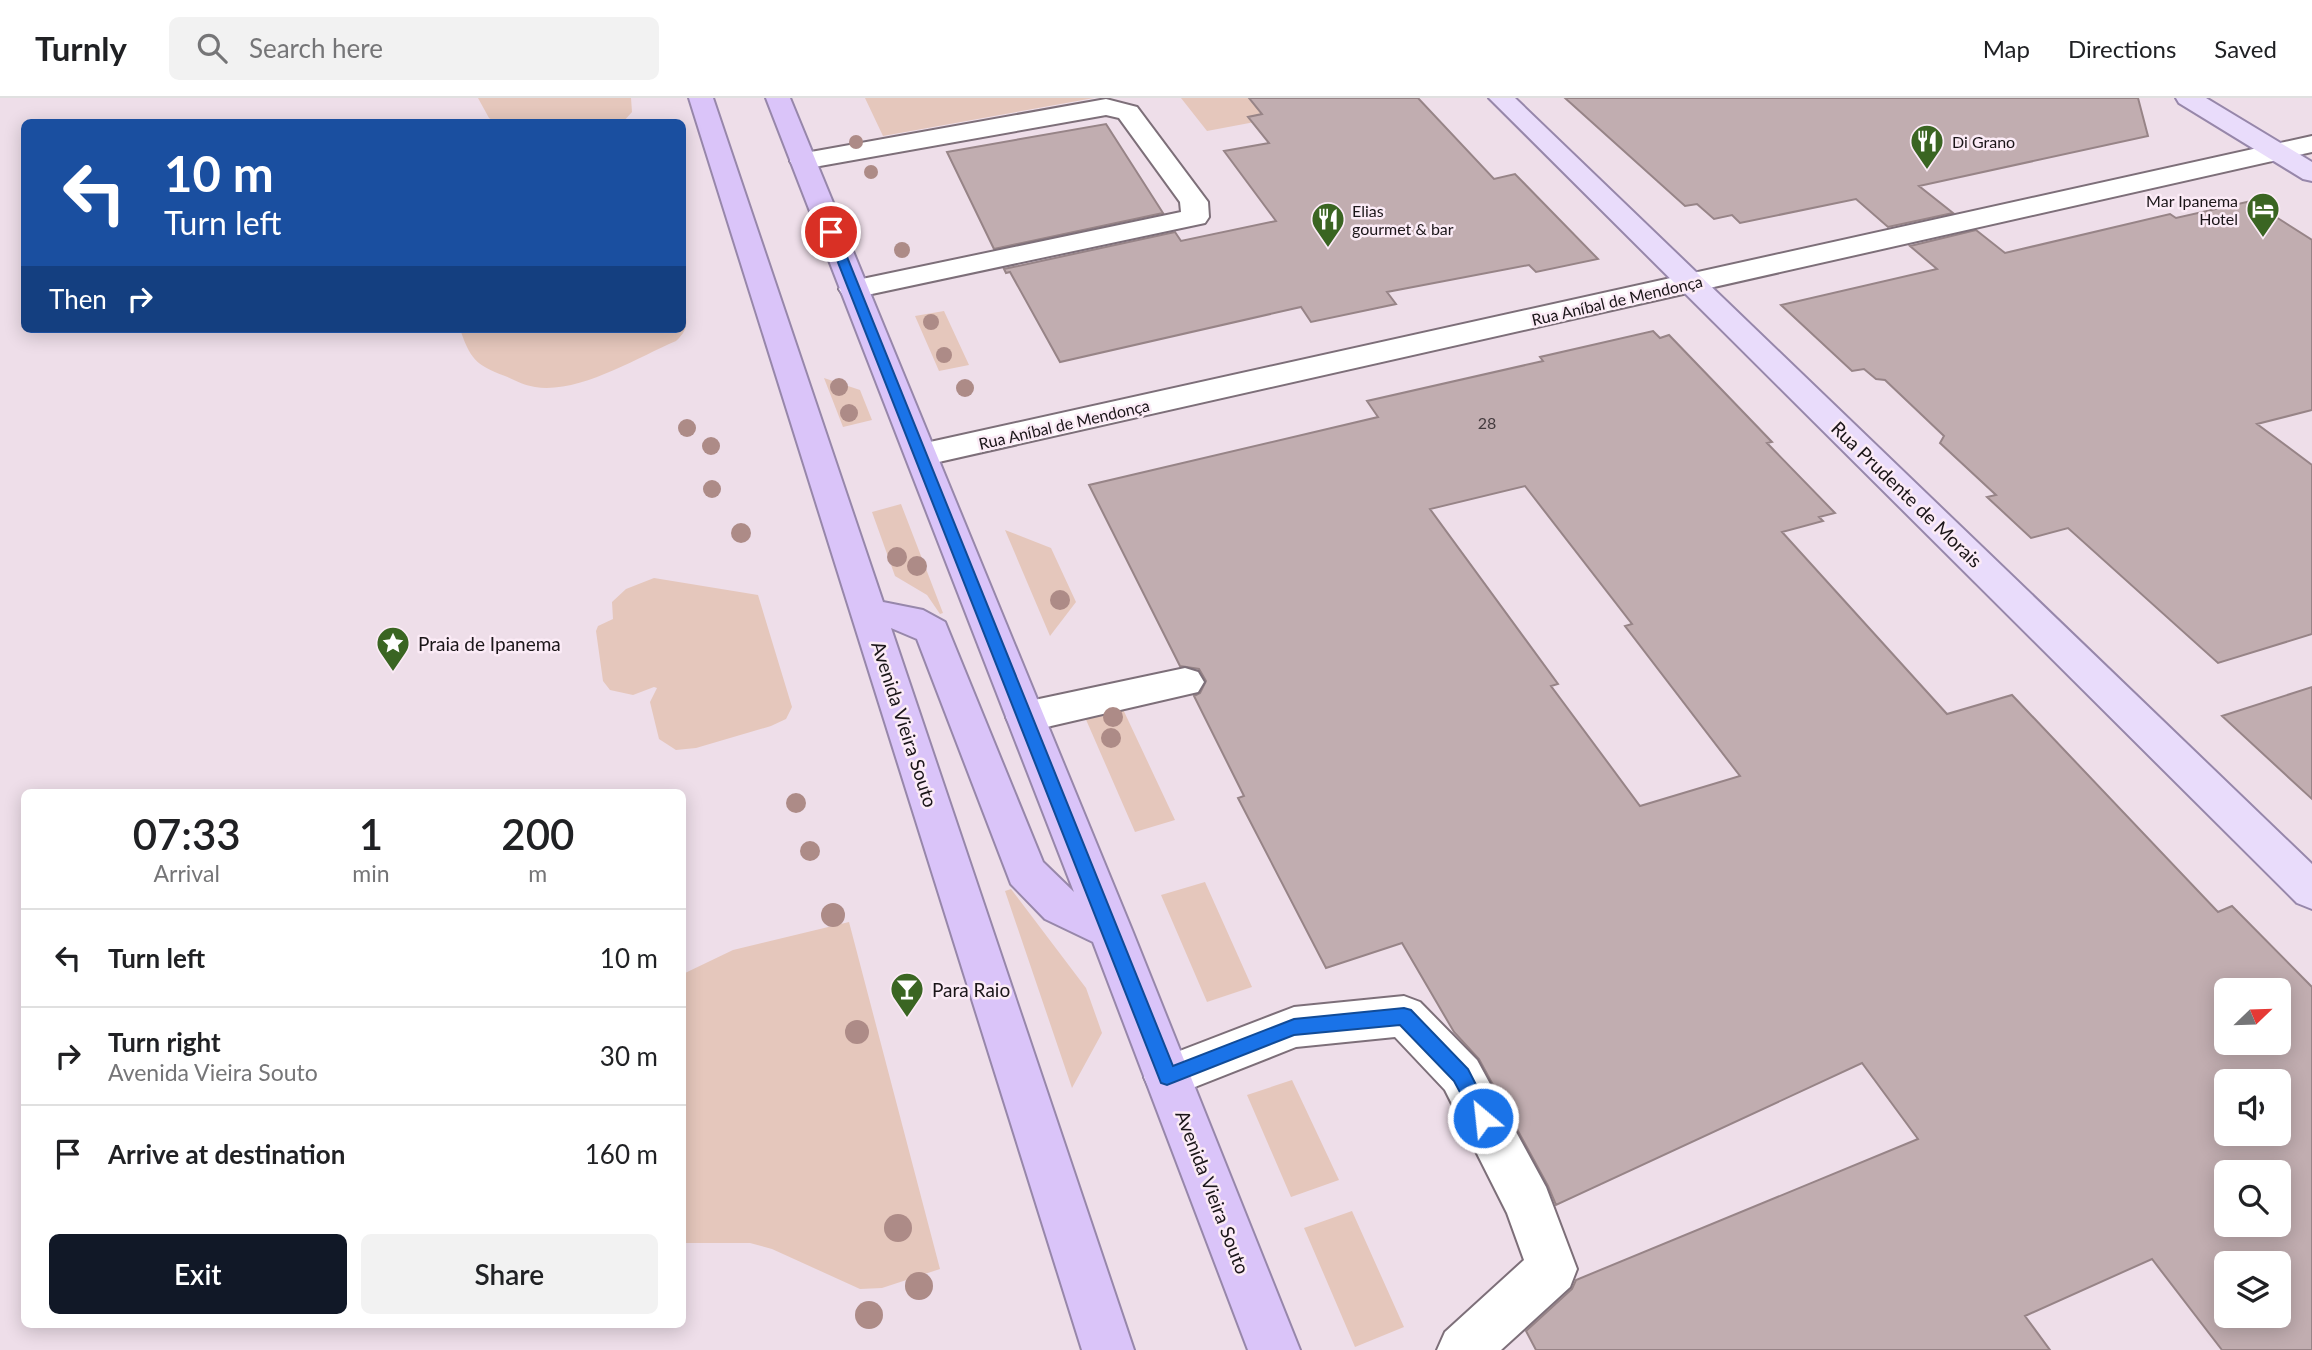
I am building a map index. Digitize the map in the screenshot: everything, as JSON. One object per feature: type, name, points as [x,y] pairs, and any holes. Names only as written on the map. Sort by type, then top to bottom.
[{"type":"highway","name":"Avenida Vieira Souto","points":[[701,98],[1108,1350]]},
{"type":"highway","name":"Avenida Vieira Souto","points":[[778,98],[1026,717],[1274,1350]]},
{"type":"highway","points":[[870,616],[892,613],[914,619],[932,632],[1026,872],[1060,906],[1110,930]]},
{"type":"main road","name":"Rua Prudente de Morais","points":[[1501,98],[2312,891]]},
{"type":"main road","points":[[2188,98],[2312,173]]},
{"type":"street","points":[[803,161],[1106,107],[1128,112],[1194,202],[1195,217],[852,284]]},
{"type":"street","name":"Rua Aníbal de Mendonça","points":[[921,455],[2312,144]]},
{"type":"street","points":[[852,284],[1007,247]]},
{"type":"street","points":[[1026,717],[1185,682]]},
{"type":"street","points":[[1167,1077],[1294,1027],[1404,1016],[1461,1075],[1529,1204],[1552,1269],[1463,1350]]},
{"type":"shaded area","points":[[478,98],[631,98],[632,112],[626,119],[489,118]]},
{"type":"shaded area","points":[[865,98],[1094,98],[883,136]]},
{"type":"shaded area","points":[[1181,98],[1382,98],[1207,131]]},
{"type":"shaded area","points":[[944,311],[969,365],[939,371],[915,316]]},
{"type":"shaded area","points":[[462,333],[683,333],[676,341],[607,373],[552,388],[527,385],[487,368],[475,359]]},
{"type":"shaded area","points":[[824,378],[860,390],[872,420],[843,427]]},
{"type":"shaded area","points":[[901,504],[943,613],[940,614],[927,595],[895,576],[872,512]]},
{"type":"shaded area","points":[[1005,530],[1051,548],[1076,602],[1050,636]]},
{"type":"shaded area","points":[[654,578],[758,595],[792,707],[786,719],[696,748],[676,750],[659,739],[650,702],[657,688],[633,695],[610,690],[603,681],[596,631],[598,626],[613,619],[612,602],[626,589]]},
{"type":"shaded area","points":[[1121,705],[1175,820],[1135,832],[1084,715]]},
{"type":"shaded area","points":[[1205,882],[1252,987],[1207,1002],[1161,895]]},
{"type":"shaded area","points":[[1011,889],[1086,988],[1102,1033],[1072,1088],[1005,891]]},
{"type":"shaded area","points":[[849,922],[940,1269],[882,1288],[860,1289],[772,1249],[750,1243],[686,1243],[686,973],[733,950]]},
{"type":"shaded area","points":[[1292,1080],[1339,1180],[1291,1197],[1247,1095]]},
{"type":"shaded area","points":[[1352,1211],[1404,1327],[1355,1347],[1304,1228]]},
{"type":"building","points":[[1249,98],[1418,98],[1494,179],[1515,174],[1598,259],[1536,272],[1529,265],[1387,292],[1396,304],[1311,322],[1301,307],[1060,362],[1010,272],[1006,273],[1004,269],[1175,232],[1181,241],[1276,221],[1224,151],[1269,143],[1248,117],[1262,114]]},
{"type":"building","points":[[1565,98],[2138,98],[2148,136],[1919,186],[1953,213],[1888,227],[1856,199],[1740,223],[1732,215],[1714,219],[1697,204],[1685,206]]},
{"type":"building","points":[[1106,124],[1163,213],[994,249],[947,152]]},
{"type":"building","points":[[2251,201],[2312,240],[2312,410],[2257,424],[2312,465],[2312,634],[2218,663],[2068,528],[2031,538],[1987,497],[1996,495],[1940,443],[1944,436],[1885,380],[1876,379],[1864,369],[1852,371],[1781,305],[1937,269],[1910,246],[1976,230],[2005,253],[2170,214],[2176,218]]},
{"type":"building","points":[[1653,331],[1660,338],[1669,335],[1772,442],[1767,443],[1835,513],[1819,517],[1823,521],[1782,532],[1947,714],[2012,695],[2218,912],[2232,906],[2312,987],[2312,1350],[2222,1350],[2152,1259],[2025,1316],[2050,1350],[1536,1350],[1526,1331],[1572,1289],[1576,1280],[1918,1139],[1862,1063],[1556,1205],[1479,1059],[1454,1032],[1402,943],[1326,968],[1238,798],[1244,796],[1194,696],[1200,693],[1206,681],[1199,669],[1180,666],[1089,485],[1378,417],[1367,401],[1543,361],[1540,357]],"holes":[[[1525,486],[1632,624],[1625,626],[1740,776],[1640,806],[1551,686],[1558,684],[1430,509]]]},
{"type":"building","points":[[2312,687],[2312,799],[2222,716]]},
{"type":"place","name":"Di Grano","points":[[1927,171]]},
{"type":"place","name":"Mar Ipanema Hotel","points":[[2263,239]]},
{"type":"place","name":"Elias gourmet & bar","points":[[1328,249]]},
{"type":"place","name":"Praia de Ipanema","points":[[393,673]]},
{"type":"place","name":"Para Raio","points":[[907,1019]]},
{"type":"route","points":[[831,232],[1167,1077],[1294,1027],[1404,1016],[1461,1075],[1483,1118]]}]
